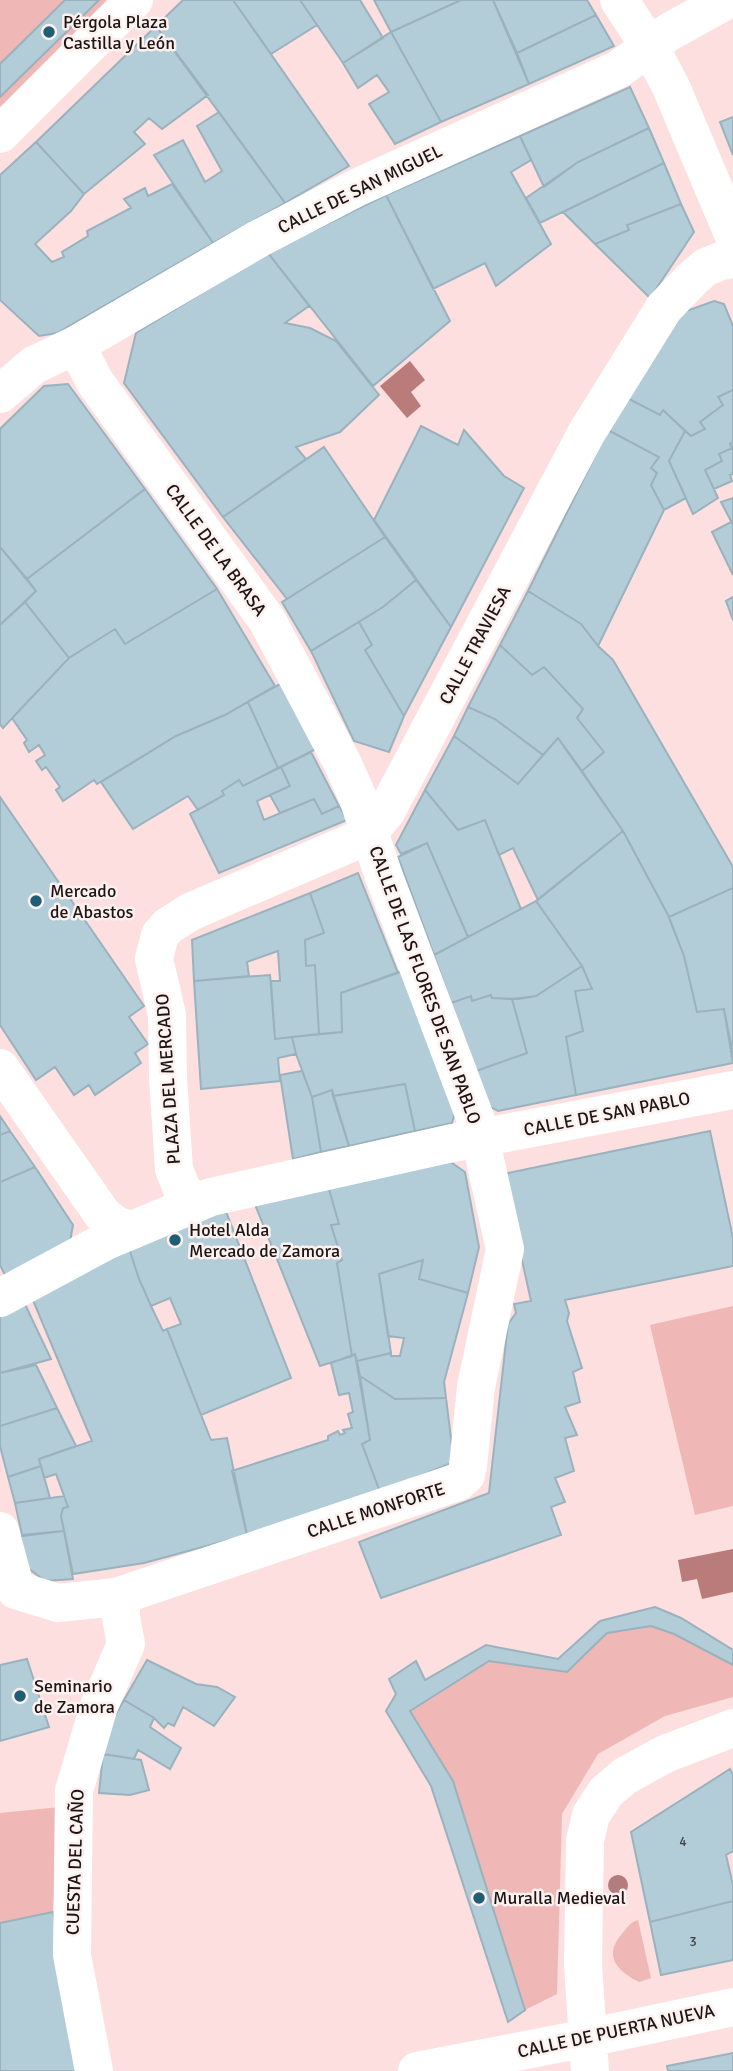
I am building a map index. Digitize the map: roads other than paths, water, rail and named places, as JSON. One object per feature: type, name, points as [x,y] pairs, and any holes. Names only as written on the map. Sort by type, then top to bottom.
[{"type":"street","points":[[619,0],[650,47],[671,87],[733,234]]},
{"type":"street","name":"CALLE DE SAN MIGUEL","points":[[0,394],[34,365],[76,345],[258,239],[347,192],[619,69],[669,32],[727,0]]},
{"type":"street","points":[[0,134],[125,3]]},
{"type":"street","name":"CALLE TRAVIESA","points":[[154,959],[160,935],[178,918],[345,846],[368,833],[386,813],[587,432],[664,308],[706,267],[733,259]]},
{"type":"street","name":"CALLE DE LA BRASA","points":[[76,345],[95,382],[267,620],[343,764],[358,798],[368,833]]},
{"type":"street","points":[[343,764],[349,771],[368,780],[379,783],[403,782]]},
{"type":"street","name":"CALLE DE LAS FLORES DE SAN PABLO","points":[[368,833],[481,1137]]},
{"type":"street","name":"PLAZA DEL MERCADO","points":[[154,959],[167,1015],[174,1169],[183,1192],[198,1202]]},
{"type":"street","points":[[0,1068],[103,1215],[117,1226],[119,1236]]},
{"type":"street","name":"CALLE DE SAN PABLO","points":[[198,1202],[481,1137],[733,1090]]},
{"type":"street","name":"CALLE MONFORTE","points":[[120,1608],[458,1482],[466,1475],[476,1387],[505,1249],[481,1137]]},
{"type":"street","points":[[0,1298],[119,1236],[198,1202]]},
{"type":"street","points":[[0,1531],[16,1590],[58,1603],[120,1608]]},
{"type":"street","name":"CUESTA DEL CAÑO","points":[[94,2071],[72,1955],[74,1791],[99,1706],[126,1644],[120,1608]]},
{"type":"street","points":[[589,2055],[583,1937],[585,1841],[592,1815],[606,1792],[625,1776],[665,1754],[733,1728]]},
{"type":"street","name":"CALLE DE PUERTA NUEVA","points":[[417,2071],[589,2055],[733,2007]]},
{"type":"place","name":"Pérgola Plaza Castilla y León","points":[[49,32]]},
{"type":"place","name":"Mercado de Abastos","points":[[36,901]]},
{"type":"place","name":"Hotel Alda Mercado de Zamora","points":[[175,1240]]},
{"type":"place","name":"Seminario de Zamora","points":[[20,1696]]},
{"type":"place","name":"Muralla Medieval","points":[[479,1898]]}]
